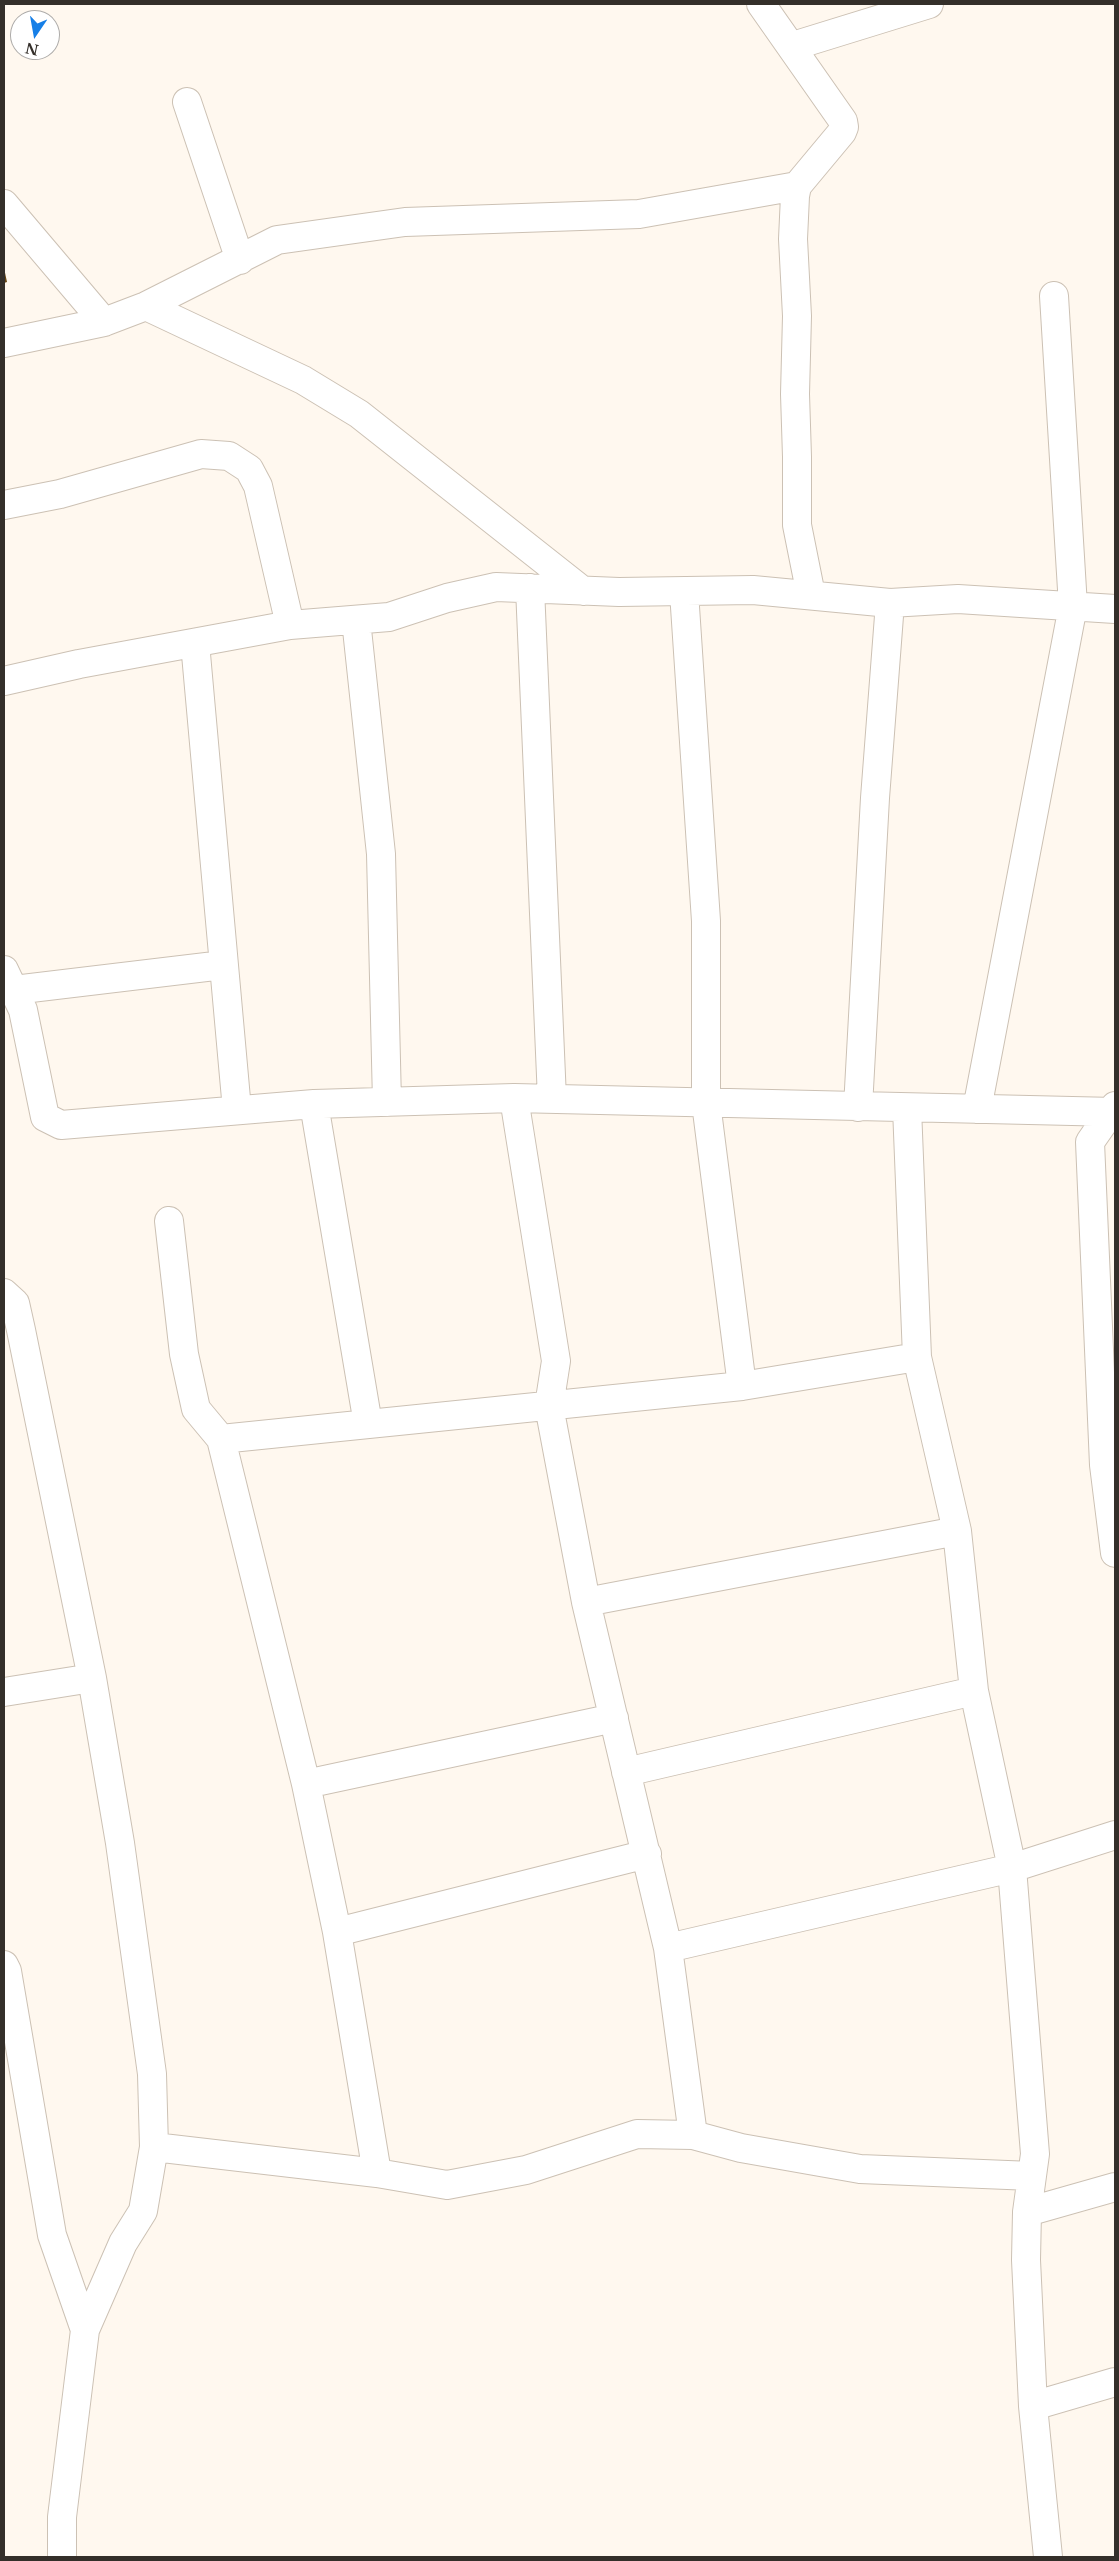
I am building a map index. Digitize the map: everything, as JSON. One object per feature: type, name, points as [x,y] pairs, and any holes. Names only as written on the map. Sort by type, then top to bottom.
[{"type":"street","points":[[761,4],[843,121],[844,127],[842,132],[797,186],[793,239],[797,316],[794,394],[797,457],[796,525],[811,595]]},
{"type":"street","points":[[792,46],[930,4]]},
{"type":"street","points":[[187,102],[240,260]]},
{"type":"street","points":[[4,343],[104,322],[146,306],[277,240],[405,222],[639,214],[797,186]]},
{"type":"street","points":[[4,204],[104,322]]},
{"type":"street","points":[[977,1109],[1073,606],[1054,296]]},
{"type":"street","points":[[146,306],[303,380],[359,414],[583,591]]},
{"type":"street","points":[[4,505],[60,494],[201,454],[229,456],[249,469],[258,486],[290,625]]},
{"type":"street","points":[[4,681],[80,664],[290,625],[389,617],[447,598],[496,587],[583,591],[684,592],[754,590],[890,603],[958,598],[1115,609]]},
{"type":"street","points":[[530,588],[552,1099]]},
{"type":"street","points":[[684,592],[706,921],[706,1103],[742,1386]]},
{"type":"street","points":[[858,1107],[875,798],[890,603]]},
{"type":"street","points":[[356,620],[381,854],[386,1102]]},
{"type":"street","points":[[194,643],[237,1110]]},
{"type":"street","points":[[223,965],[9,980],[23,1010],[45,1117],[61,1125],[314,1104],[514,1098],[907,1108],[1114,1110]]},
{"type":"street","points":[[514,1098],[556,1361],[549,1406],[586,1602],[668,1948],[693,2134]]},
{"type":"street","points":[[314,1104],[368,1424]]},
{"type":"street","points":[[907,1108],[918,1357],[956,1531],[974,1691],[1012,1868],[1036,2154],[1027,2212],[1026,2260],[1033,2406],[1048,2557]]},
{"type":"street","points":[[1114,1110],[1090,1142],[1104,1465],[1115,1553]]},
{"type":"street","points":[[169,1221],[184,1354],[196,1409],[221,1439],[306,1784],[337,1932],[377,2173]]},
{"type":"street","points":[[4,1293],[14,1303],[22,1330],[92,1678],[120,1843],[152,2074],[154,2147],[143,2211],[123,2242],[85,2330],[62,2517],[62,2557]]},
{"type":"street","points":[[221,1439],[742,1386],[918,1357]]},
{"type":"street","points":[[586,1602],[956,1531]]},
{"type":"street","points":[[4,1692],[92,1678]]},
{"type":"street","points":[[626,1772],[974,1691]]},
{"type":"street","points":[[306,1784],[614,1718]]},
{"type":"street","points":[[668,1948],[1012,1868],[1115,1835]]},
{"type":"street","points":[[337,1932],[647,1854]]},
{"type":"street","points":[[4,1965],[7,1971],[52,2235],[85,2330]]},
{"type":"street","points":[[154,2147],[377,2173],[446,2184],[526,2170],[637,2134],[693,2134],[742,2148],[860,2169],[1032,2176]]},
{"type":"street","points":[[1027,2212],[1115,2187]]},
{"type":"street","points":[[1033,2406],[1115,2382]]},
{"type":"building","points":[[4,268],[7,282],[4,283]]}]
